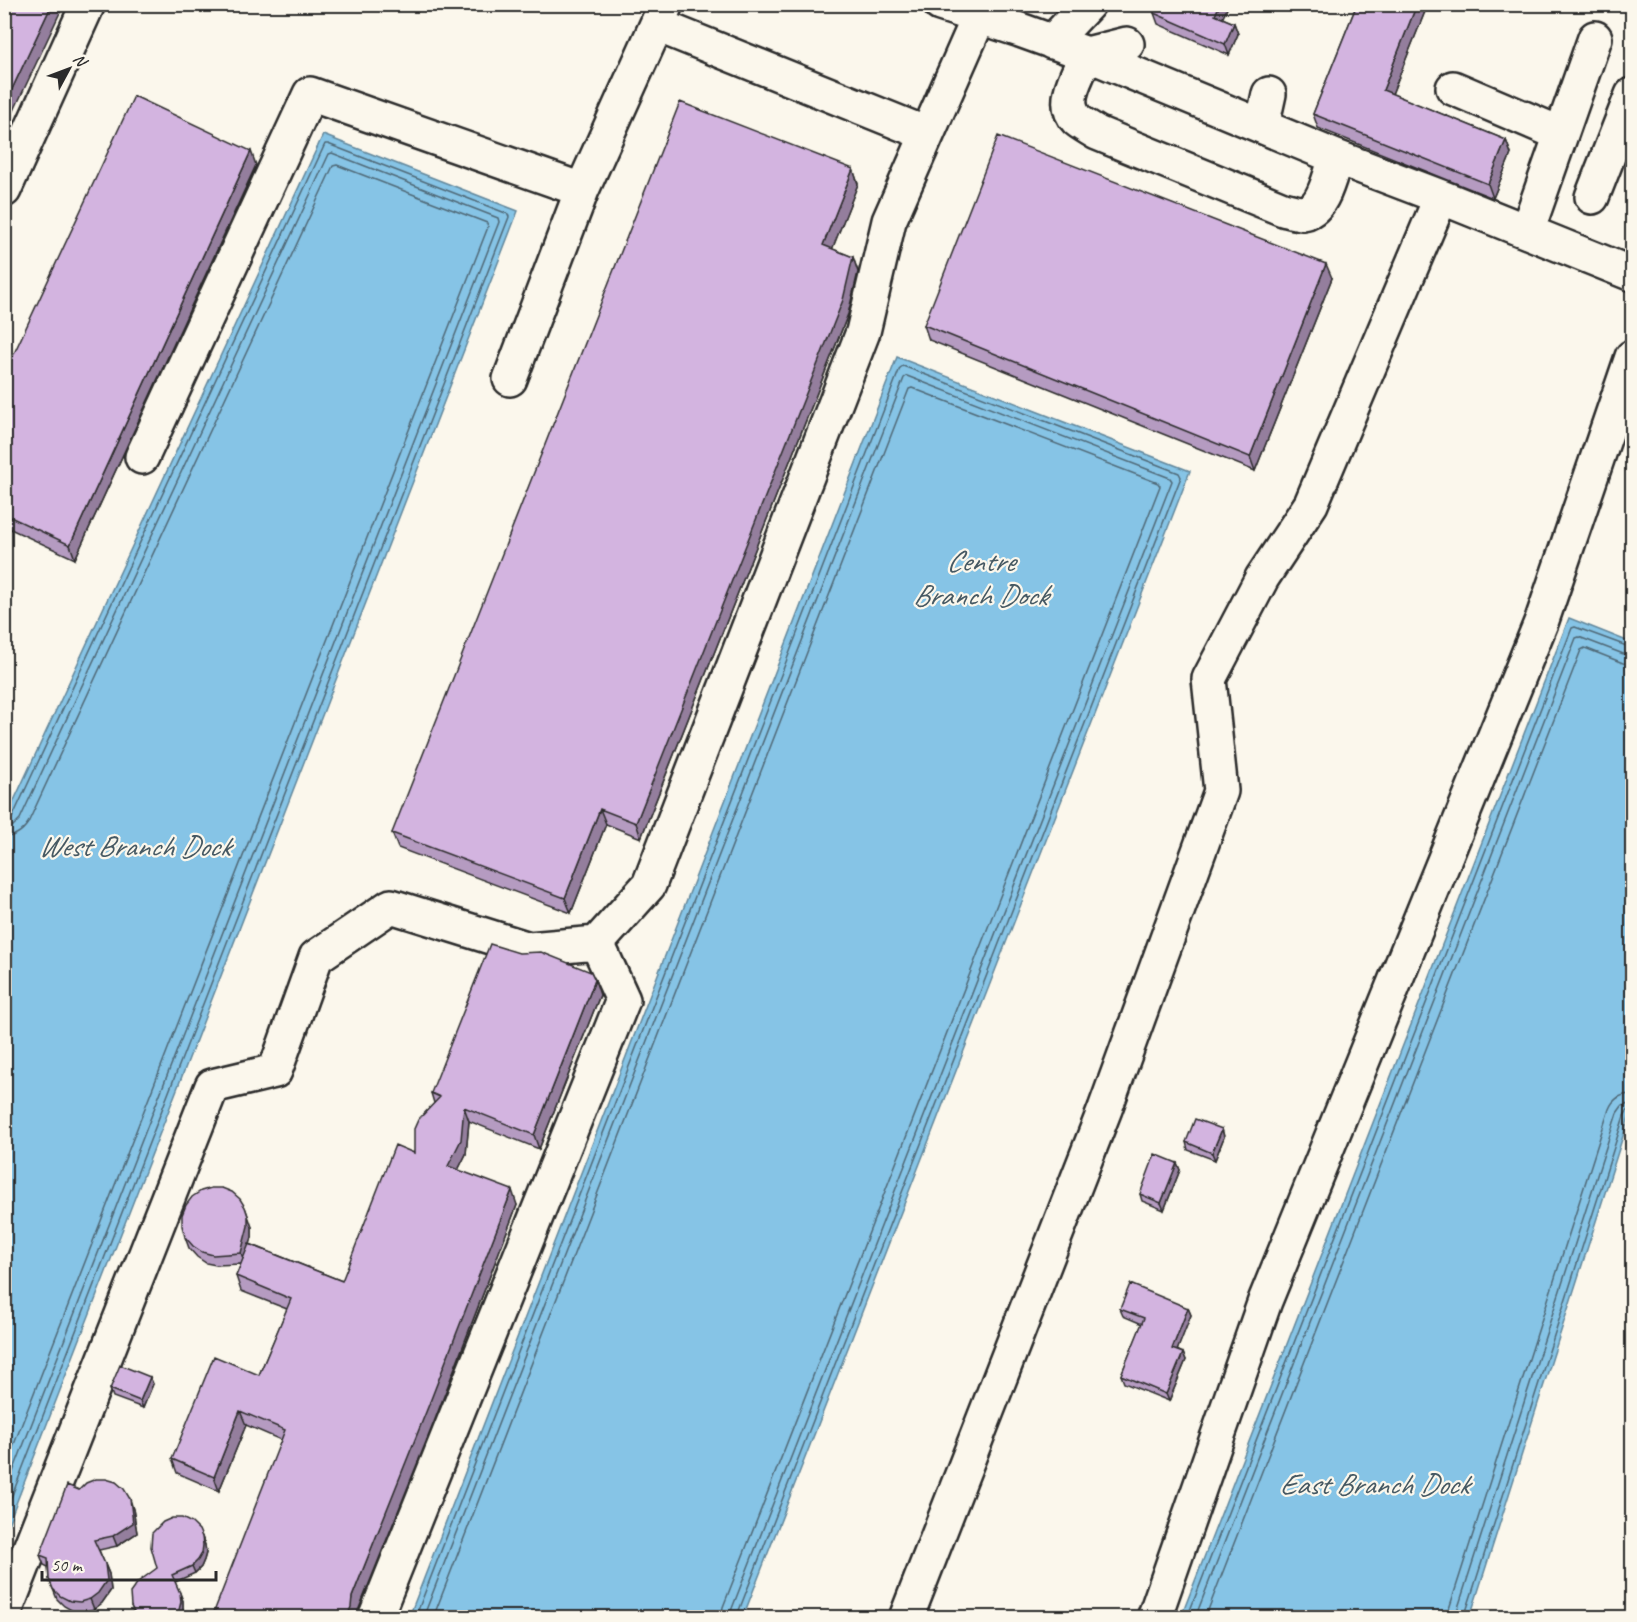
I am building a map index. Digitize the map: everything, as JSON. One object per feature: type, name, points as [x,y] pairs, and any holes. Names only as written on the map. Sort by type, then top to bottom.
[{"type":"street","points":[[4,190],[88,4]]},
{"type":"street","points":[[1052,42],[1088,4]]},
{"type":"street","points":[[4,1614],[212,1086],[275,1071],[316,957],[391,906],[529,949],[597,943],[649,885],[863,332],[889,221],[927,134],[961,9],[1025,17],[1052,42],[1087,54],[1335,157],[1632,274]]},
{"type":"street","points":[[510,379],[582,190],[661,14],[927,134]]},
{"type":"street","points":[[1527,231],[1595,38]]},
{"type":"street","points":[[1087,54],[1127,44]]},
{"type":"street","points":[[1087,54],[1069,96],[1070,108],[1076,119],[1108,138],[1283,209],[1302,213],[1316,207],[1326,187],[1335,157]]},
{"type":"street","points":[[1212,80],[1228,112]]},
{"type":"street","points":[[1453,88],[1561,134]]},
{"type":"street","points":[[142,457],[310,94],[582,190]]},
{"type":"street","points":[[1262,126],[1269,94]]},
{"type":"street","points":[[1592,197],[1632,95]]},
{"type":"street","points":[[906,1617],[1105,1109],[1221,791],[1209,679],[1262,578],[1311,504],[1441,197]]},
{"type":"street","points":[[1154,1617],[1265,1301],[1542,620],[1632,357]]},
{"type":"street","points":[[375,1617],[623,1000],[597,943]]},
{"type":"water","name":"West Branch Dock","points":[[323,135],[518,211],[5,1532],[5,820]]},
{"type":"water","name":"Centre Branch Dock","points":[[897,357],[1190,471],[743,1617],[409,1617]]},
{"type":"water","name":"East Branch Dock","points":[[1569,618],[1632,643],[1632,1108],[1470,1617],[1181,1617]]},
{"type":"building","points":[[4,4],[52,4],[4,106]]},
{"type":"building","points":[[1156,4],[1220,4],[1215,15],[1234,23],[1225,44],[1154,13]]},
{"type":"building","points":[[1357,4],[1417,4],[1383,90],[1506,140],[1488,184],[1313,114]]},
{"type":"building","points":[[134,96],[251,151],[70,545],[4,514],[4,375]]},
{"type":"building","points":[[680,102],[853,169],[823,245],[853,257],[843,300],[636,823],[600,809],[565,898],[392,833]]},
{"type":"building","points":[[998,136],[1326,264],[1250,457],[924,325]]},
{"type":"building","points":[[490,944],[519,953],[541,952],[591,972],[595,980],[534,1135],[464,1107],[461,1140],[448,1166],[512,1190],[352,1597],[347,1617],[212,1617],[285,1430],[240,1411],[214,1477],[172,1459],[214,1356],[259,1375],[291,1299],[236,1276],[249,1244],[342,1281],[395,1145],[414,1153],[414,1129],[418,1120],[440,1097],[431,1093]]},
{"type":"building","points":[[1195,1119],[1222,1129],[1212,1153],[1186,1142]]},
{"type":"building","points":[[1155,1154],[1177,1163],[1161,1203],[1140,1194]]},
{"type":"building","points":[[211,1188],[222,1188],[232,1192],[245,1207],[248,1226],[241,1253],[213,1255],[202,1252],[185,1237],[182,1215],[186,1205],[192,1197]]},
{"type":"building","points":[[1130,1284],[1188,1308],[1172,1349],[1183,1353],[1166,1394],[1121,1375],[1144,1318],[1120,1309]]},
{"type":"building","points":[[120,1365],[150,1377],[140,1401],[110,1389]]},
{"type":"building","points":[[96,1479],[116,1482],[124,1489],[130,1499],[133,1523],[113,1536],[94,1540],[105,1564],[107,1580],[98,1593],[90,1599],[80,1602],[70,1601],[53,1589],[49,1579],[48,1558],[40,1555],[67,1485],[79,1490],[86,1483]]},
{"type":"building","points":[[172,1518],[182,1518],[199,1530],[202,1537],[202,1553],[192,1566],[172,1575],[180,1593],[181,1602],[174,1617],[139,1617],[131,1606],[130,1593],[138,1582],[157,1568],[151,1547],[152,1533],[163,1522]]}]
